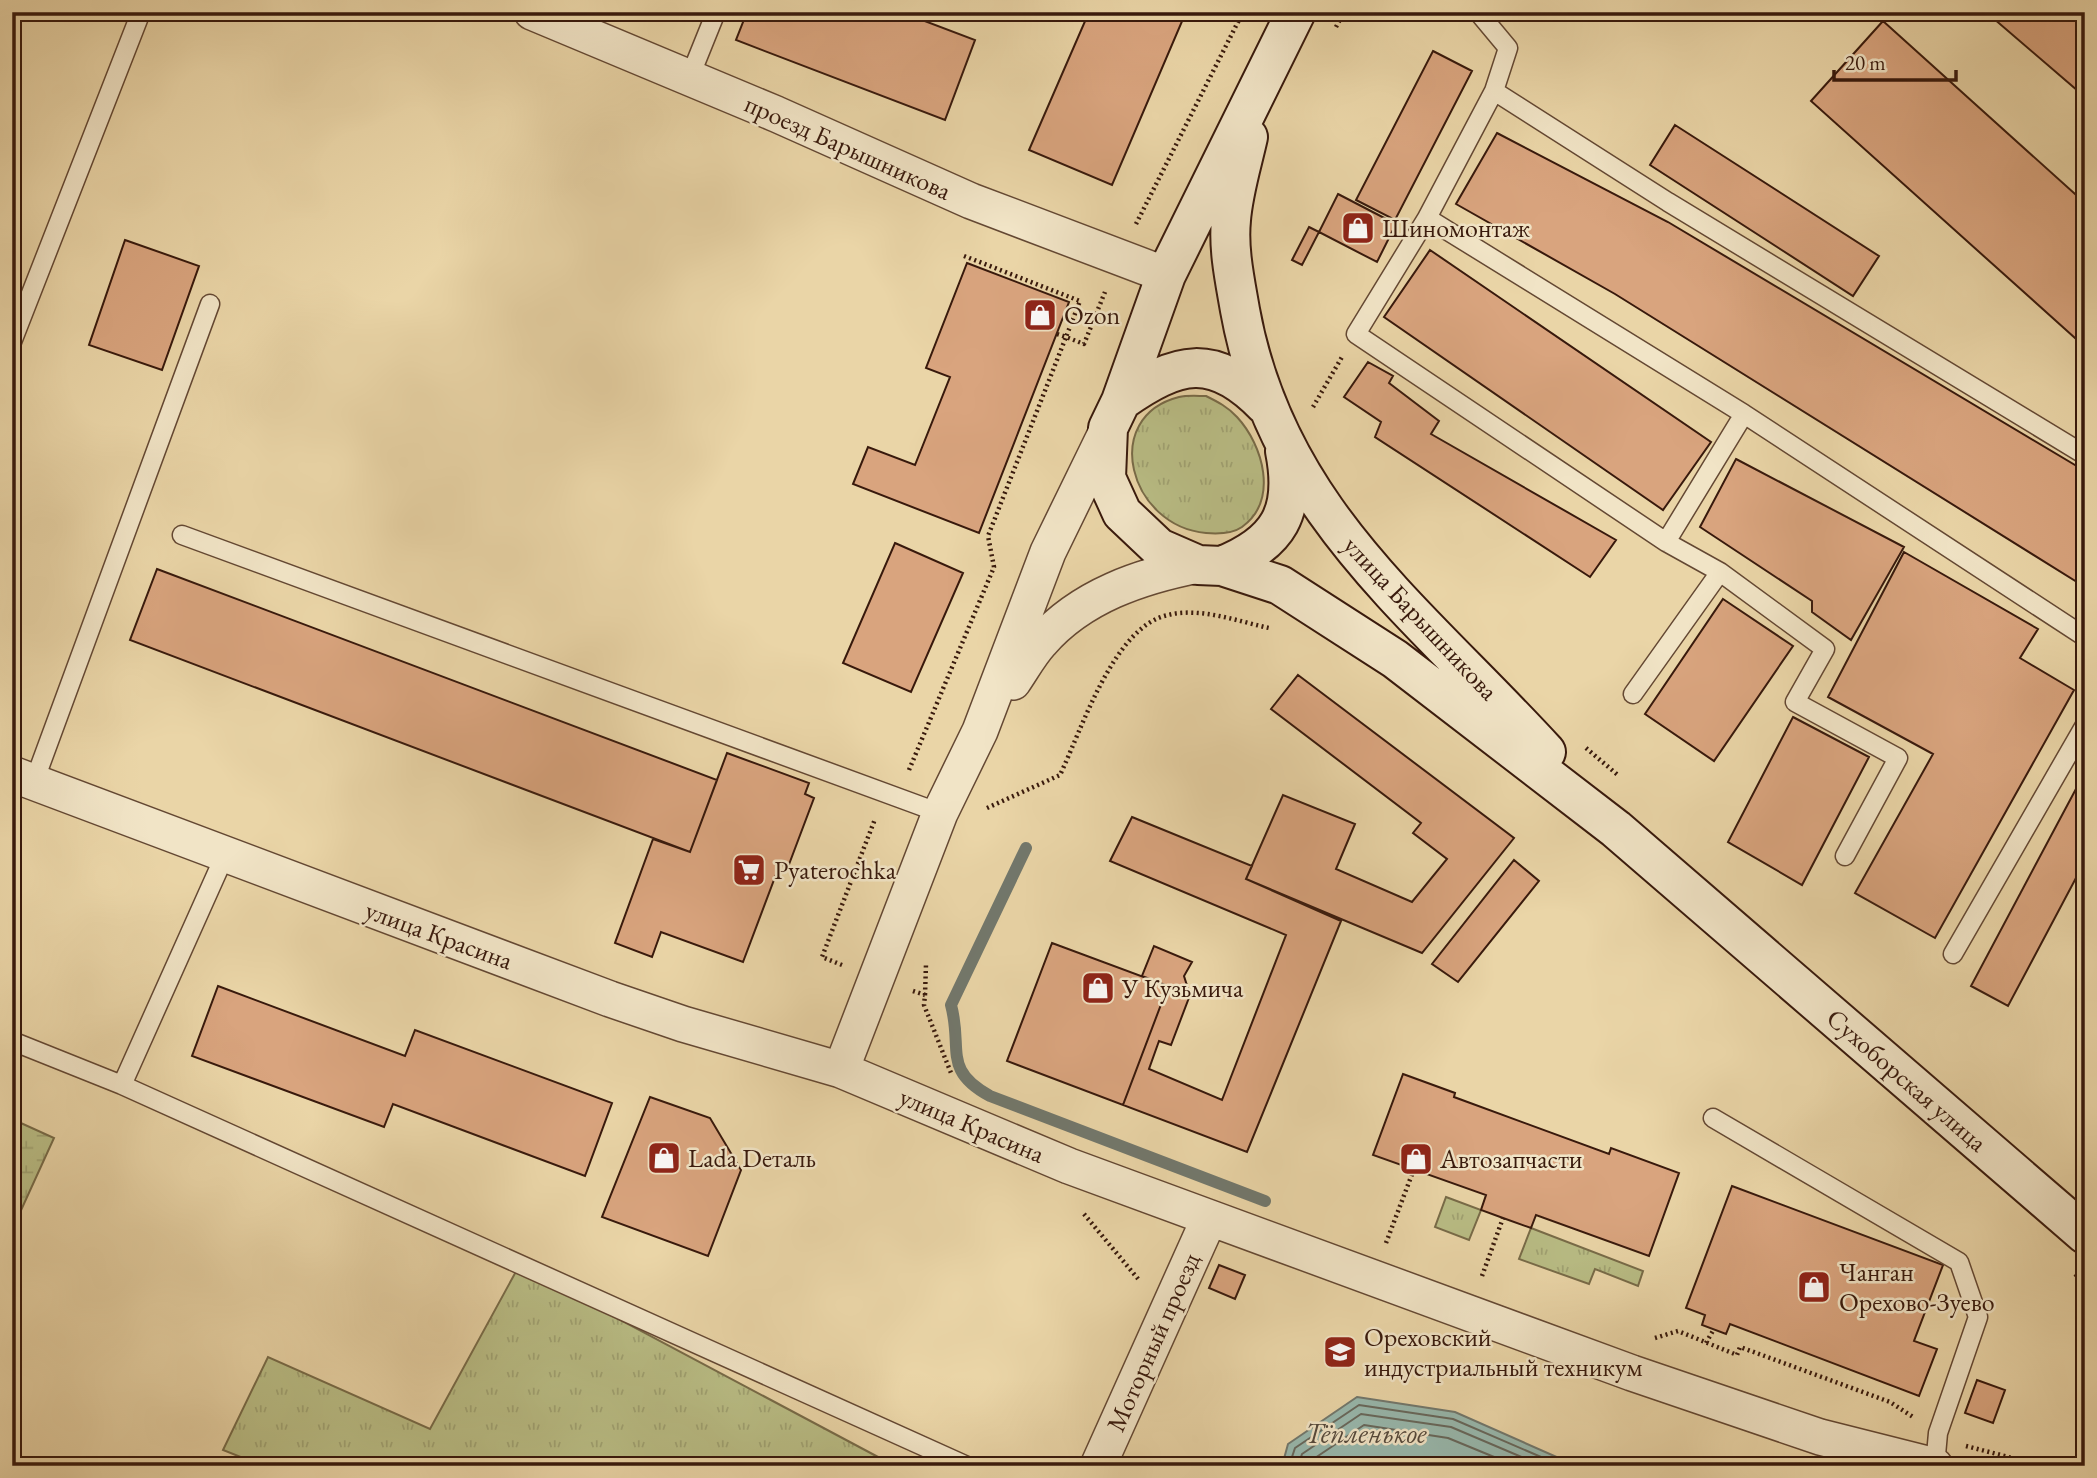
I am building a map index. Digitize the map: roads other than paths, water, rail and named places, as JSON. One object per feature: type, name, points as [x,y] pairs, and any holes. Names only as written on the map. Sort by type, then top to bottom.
[{"type":"main road","name":"улица Барышникова","points":[[1296,12],[1256,97],[1217,167],[1166,275],[1115,414],[1106,478],[1122,513],[1159,548],[1280,585],[1395,659],[1616,829],[1728,926]]},
{"type":"main road","name":"улица Барышникова","points":[[1256,97],[1230,220],[1235,281],[1245,338],[1265,405],[1283,442],[1322,507],[1373,575],[1498,699],[1616,829]]},
{"type":"main road","points":[[1115,414],[1152,379],[1181,368],[1217,371],[1242,382],[1265,405]]},
{"type":"main road","points":[[1210,565],[1251,554],[1272,536],[1287,509],[1290,479],[1283,442]]},
{"type":"main road","name":"Сухоборская улица","points":[[1728,926],[2085,1234]]},
{"type":"street","name":"проезд Барышникова","points":[[532,12],[971,201],[1166,275]]},
{"type":"street","name":"улица Барышникова","points":[[980,731],[1048,552],[1115,414]]},
{"type":"street","name":"улица Барышникова","points":[[980,731],[1041,641],[1077,611],[1112,590],[1147,575],[1210,565]]},
{"type":"street","points":[[841,1070],[940,813],[980,731]]},
{"type":"street","name":"улица Красина","points":[[23,778],[671,1020],[841,1070],[1069,1167],[1681,1390],[1820,1437],[1935,1466]]},
{"type":"street","name":"Моторный проезд","points":[[1098,1466],[1209,1219]]},
{"type":"lane","points":[[12,342],[141,12]]},
{"type":"lane","points":[[688,79],[716,12]]},
{"type":"lane","points":[[1478,12],[1508,48],[1494,91],[1427,218],[1356,334],[1665,542],[1720,572],[1825,649],[1795,702],[1898,758],[1845,856]]},
{"type":"lane","points":[[1494,91],[1668,202],[2085,455]]},
{"type":"lane","points":[[1427,218],[1744,414],[2085,637]]},
{"type":"lane","points":[[23,778],[210,304]]},
{"type":"lane","points":[[1665,542],[1744,414]]},
{"type":"lane","points":[[182,535],[940,813]]},
{"type":"lane","points":[[1633,694],[1720,572]]},
{"type":"lane","points":[[1953,954],[2085,724]]},
{"type":"lane","points":[[122,1084],[225,855]]},
{"type":"lane","points":[[12,1041],[122,1084],[967,1466]]},
{"type":"lane","points":[[1713,1118],[1959,1262],[1978,1317],[1938,1433],[1935,1466]]},
{"type":"water","name":"Тёпленькое","points":[[1357,1397],[1455,1412],[1577,1466],[1282,1466],[1288,1444]]},
{"type":"waterway","points":[[1026,848],[951,1005],[957,1057],[965,1077],[990,1096],[1265,1201]]},
{"type":"place","name":"Шиномонтаж","points":[[1358,228]]},
{"type":"place","name":"Ozon","points":[[1040,315]]},
{"type":"place","name":"Pyaterochka","points":[[749,870]]},
{"type":"place","name":"У Кузьмича","points":[[1098,988]]},
{"type":"place","name":"Lada Dеталь","points":[[664,1158]]},
{"type":"place","name":"Автозапчасти","points":[[1416,1159]]},
{"type":"place","name":"Чанган Орехово-Зуево","points":[[1814,1287]]},
{"type":"place","name":"Ореховский индустриальный техникум","points":[[1340,1352]]}]
